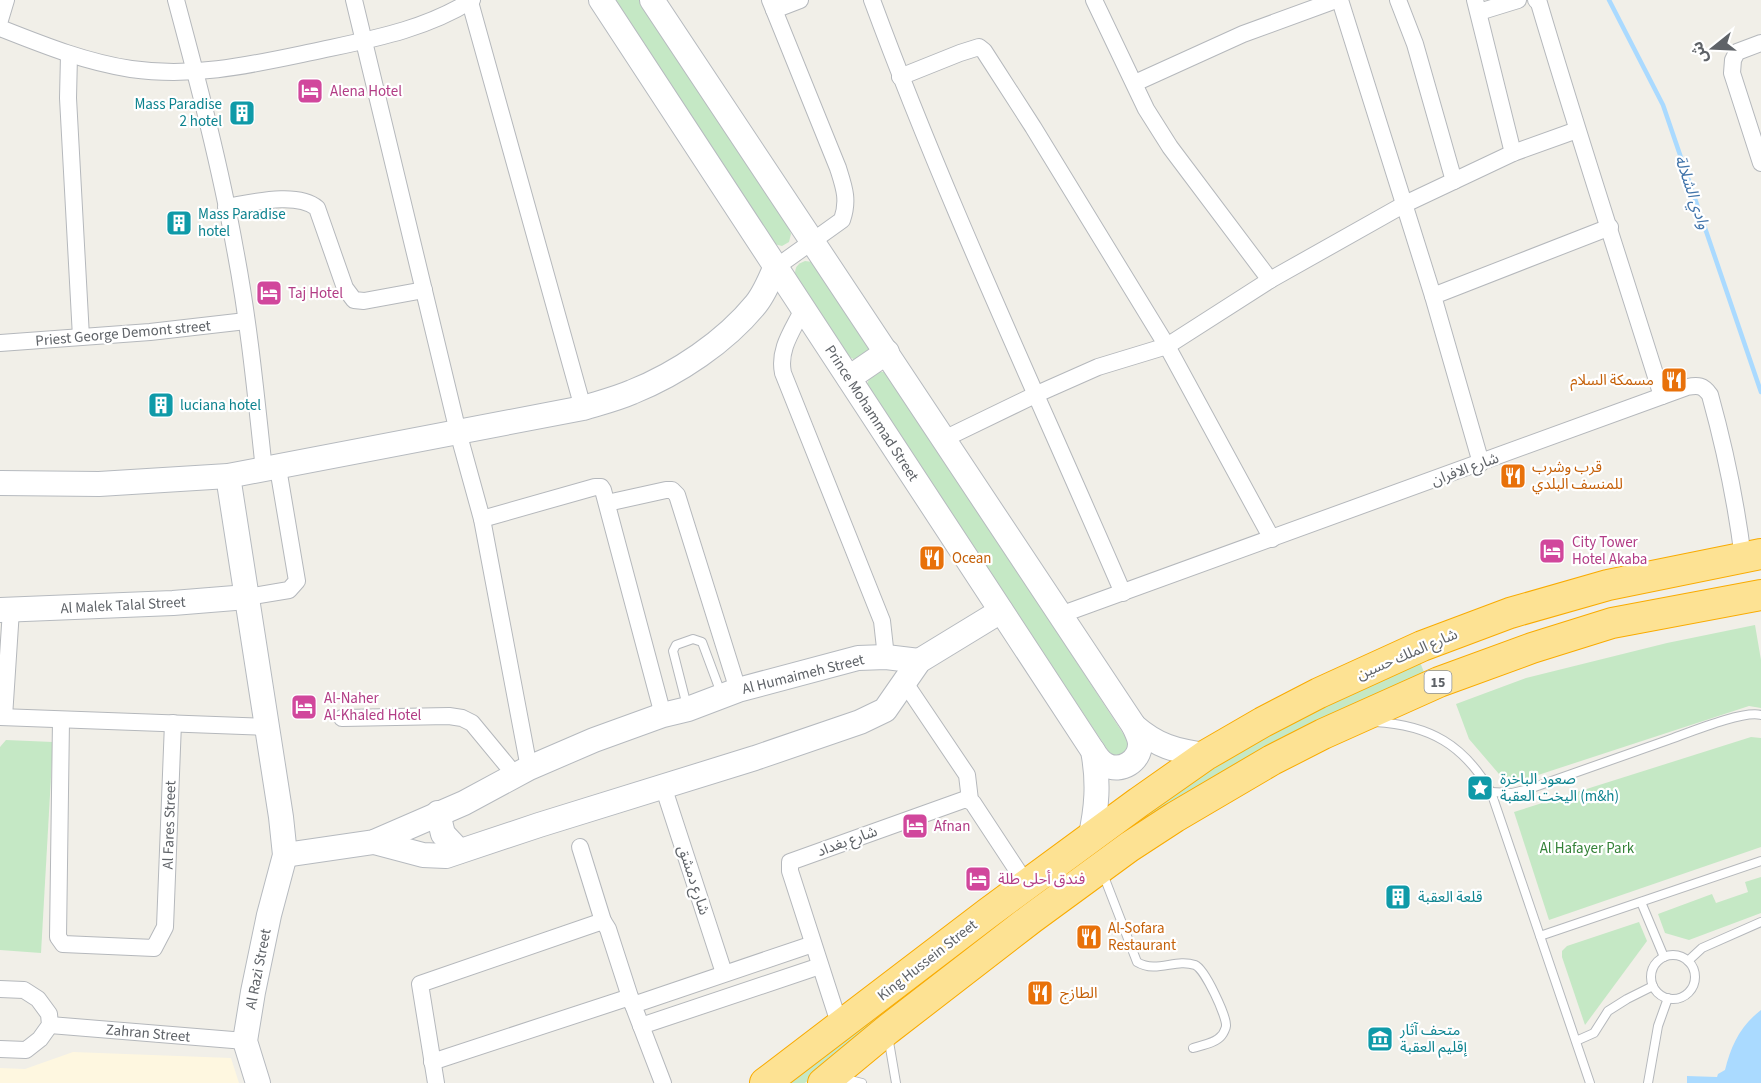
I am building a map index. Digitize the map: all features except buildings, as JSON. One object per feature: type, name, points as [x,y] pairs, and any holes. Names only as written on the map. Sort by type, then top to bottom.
[{"type":"highway","name":"شارع الملك حسين","points":[[1090,839],[1206,755],[1318,693],[1422,646],[1510,613],[1569,596],[1659,574],[1753,556]]},
{"type":"highway","name":"15","points":[[1351,721],[1438,682],[1532,648],[1612,623],[1761,595]]},
{"type":"highway","points":[[1422,646],[1433,650],[1438,657],[1442,674],[1438,682]]},
{"type":"highway","name":"King Hussein Street","points":[[828,1079],[887,1030],[1141,838],[1238,779],[1351,721]]},
{"type":"highway","name":"King Hussein Street","points":[[769,1082],[1090,839]]},
{"type":"main road","name":"Prince Mohammad Street","points":[[601,0],[1093,751],[1098,782],[1096,813],[1090,839]]},
{"type":"main road","points":[[652,0],[1134,726],[1140,744],[1138,753],[1133,761],[1125,766],[1115,768],[1106,765],[1093,751]]},
{"type":"main road","points":[[0,483],[99,484],[228,476],[583,408],[631,393],[664,377],[698,356],[737,324],[757,303],[776,268]]},
{"type":"main road","points":[[849,378],[887,352]]},
{"type":"main road","points":[[228,476],[285,855],[374,842],[423,855],[446,856],[860,722],[876,716],[890,704],[919,661],[1001,611]]},
{"type":"main road","name":"Al Malek Talal Street","points":[[6,610],[173,603],[247,597]]},
{"type":"main road","points":[[877,657],[887,667],[890,675],[890,704]]},
{"type":"main road","name":"Al Humaimeh Street","points":[[374,842],[594,740],[730,693],[840,662],[877,657],[919,661]]},
{"type":"main road","points":[[1134,726],[1149,739],[1164,746],[1179,752],[1206,755]]},
{"type":"main road","points":[[438,813],[443,834],[459,851]]},
{"type":"main road","name":"Al Razi Street","points":[[258,1083],[245,1041],[257,970],[285,855]]},
{"type":"street","points":[[0,20],[6,0]]},
{"type":"street","points":[[177,0],[226,207],[271,469],[297,581],[289,590],[247,597]]},
{"type":"street","points":[[354,0],[458,432],[482,519],[522,772]]},
{"type":"street","points":[[776,268],[842,220],[847,207],[847,196],[838,168],[772,5],[800,0]]},
{"type":"street","points":[[872,0],[900,77],[1123,593]]},
{"type":"street","points":[[1094,0],[1146,109],[1170,147],[1270,280]]},
{"type":"street","points":[[1135,83],[1243,34],[1338,0],[1405,204],[1481,463]]},
{"type":"street","points":[[1398,0],[1415,45],[1454,181]]},
{"type":"street","points":[[1513,153],[1477,6],[1518,0]]},
{"type":"street","points":[[1536,0],[1539,3],[1662,396]]},
{"type":"street","points":[[0,28],[69,54],[130,69],[165,73],[195,73],[365,41],[414,28],[471,1],[583,408]]},
{"type":"street","points":[[1761,43],[1737,52],[1733,60],[1732,73],[1761,163]]},
{"type":"street","points":[[900,77],[960,52],[979,47],[984,51],[1167,346],[1272,539]]},
{"type":"street","points":[[69,54],[71,172],[81,338]]},
{"type":"street","points":[[944,439],[1037,394],[1098,368],[1167,346],[1270,280],[1405,204],[1513,153],[1577,130]]},
{"type":"street","points":[[226,207],[271,200],[310,202],[317,208],[345,288],[354,300],[364,301],[424,290]]},
{"type":"street","points":[[1433,296],[1610,227]]},
{"type":"street","points":[[803,309],[783,349],[781,363],[882,621],[877,657]]},
{"type":"street","name":"Priest George Demont street","points":[[0,344],[150,332],[246,321]]},
{"type":"street","name":"شارع الافران","points":[[1060,615],[1697,385],[1704,387],[1710,395],[1753,556]]},
{"type":"street","points":[[482,519],[595,487],[603,490],[663,716]]},
{"type":"street","points":[[607,503],[666,489],[672,490],[677,495],[730,693]]},
{"type":"street","points":[[6,610],[2,717],[267,727]]},
{"type":"street","points":[[905,683],[967,775],[970,800],[1027,885]]},
{"type":"street","points":[[342,718],[449,716],[462,718],[472,723],[522,772]]},
{"type":"street","name":"Al Fares Street","points":[[62,720],[58,937],[63,944],[154,948],[165,927],[173,723]]},
{"type":"street","name":"شارع دمشق","points":[[663,786],[724,973]]},
{"type":"street","name":"شارع بغداد","points":[[840,1026],[790,872],[790,862],[961,801],[970,800]]},
{"type":"street","points":[[580,847],[603,921],[608,929],[660,1082]]},
{"type":"street","points":[[436,1083],[420,984],[603,921]]},
{"type":"street","points":[[432,1062],[813,944]]},
{"type":"street","points":[[641,1026],[820,966]]},
{"type":"street","points":[[0,989],[24,990],[38,999],[49,1014],[50,1025],[40,1039],[26,1050],[0,1049]]},
{"type":"street","name":"Zahran Street","points":[[50,1025],[245,1041]]},
{"type":"lane","points":[[688,709],[673,651],[676,645],[693,639],[702,642],[730,693]]},
{"type":"lane","points":[[1491,792],[1512,793],[1529,789],[1741,716],[1756,713],[1761,715]]},
{"type":"lane","points":[[1351,721],[1399,724],[1450,743],[1471,761],[1491,792],[1590,1083]]},
{"type":"lane","points":[[1540,936],[1761,861]]},
{"type":"lane","points":[[1101,868],[1137,962],[1145,967],[1156,968],[1194,964],[1201,968],[1208,979],[1226,1025],[1217,1041],[1193,1048]]},
{"type":"lane","points":[[1641,902],[1664,957]]},
{"type":"lane","points":[[1688,961],[1702,948],[1761,922]]},
{"type":"lane","points":[[1675,955],[1688,961],[1695,973],[1693,986],[1682,997],[1668,998],[1660,995],[1653,986],[1651,975],[1656,962],[1664,957],[1675,955]]},
{"type":"lane","points":[[1576,1041],[1594,1032],[1608,1011],[1653,986]]},
{"type":"lane","points":[[1648,1083],[1658,1026],[1668,998]]},
{"type":"lane","points":[[887,1030],[896,1083]]},
{"type":"lane","points":[[828,1079],[862,1083]]},
{"type":"shaded area","points":[[73,1052],[231,1058],[239,1083],[0,1083],[0,1068],[25,1069]]},
{"type":"green space","points":[[611,0],[640,0],[788,225],[791,234],[789,242],[782,246],[774,244]]},
{"type":"green space","points":[[805,261],[813,262],[869,348],[866,355],[855,360],[848,356],[795,275],[797,266]]},
{"type":"green space","points":[[886,372],[892,379],[1128,741],[1127,758],[1111,755],[871,393],[867,384],[871,375]]},
{"type":"green space","points":[[1755,625],[1761,660],[1761,708],[1749,706],[1532,777],[1514,780],[1499,774],[1469,739],[1456,704],[1526,678],[1667,643]]},
{"type":"green space","points":[[1420,662],[1427,680],[1123,840],[805,1083],[786,1083],[1116,830],[1256,742],[1326,704]]},
{"type":"green space","name":"Al Hafayer Park","points":[[1751,737],[1761,738],[1761,847],[1549,920],[1514,812]]},
{"type":"green space","points":[[6,740],[53,742],[41,953],[0,950],[0,747]]},
{"type":"green space","points":[[1761,877],[1761,913],[1689,940],[1665,933],[1658,914],[1712,894],[1716,903],[1748,892],[1745,882]]},
{"type":"green space","points":[[1639,922],[1647,941],[1585,1025],[1562,951],[1567,946]]},
{"type":"water","points":[[1761,1010],[1761,1083],[1687,1083],[1687,1076],[1717,1077],[1725,1070],[1737,1037],[1747,1023]]},
{"type":"waterway","name":"وادي الشلالة","points":[[1609,0],[1663,105],[1761,392]]},
{"type":"place","name":"Alena Hotel","points":[[310,91]]},
{"type":"place","name":"Mass Paradise 2 hotel","points":[[242,113]]},
{"type":"place","name":"Mass Paradise hotel","points":[[179,223]]},
{"type":"place","name":"Taj Hotel","points":[[269,293]]},
{"type":"place","name":"مسمكة السلام","points":[[1674,380]]},
{"type":"place","name":"luciana hotel","points":[[161,405]]},
{"type":"place","name":"قرب وشرب للمنسف البلدي","points":[[1513,476]]},
{"type":"place","name":"City Tower Hotel Akaba","points":[[1552,551]]},
{"type":"place","name":"Ocean","points":[[932,558]]},
{"type":"place","name":"Al-Naher Al-Khaled Hotel","points":[[304,707]]},
{"type":"place","name":"صعود الباخرة اليخت العقبة (m&h)","points":[[1480,788]]},
{"type":"place","name":"Afnan","points":[[915,826]]},
{"type":"place","name":"فندق أحلى طلة","points":[[978,879]]},
{"type":"place","name":"قلعة العقبة","points":[[1398,897]]},
{"type":"place","name":"Al-Sofara Restaurant","points":[[1089,937]]},
{"type":"place","name":"الطازج","points":[[1040,993]]},
{"type":"place","name":"متحف آثار إقليم العقبة","points":[[1380,1039]]}]
